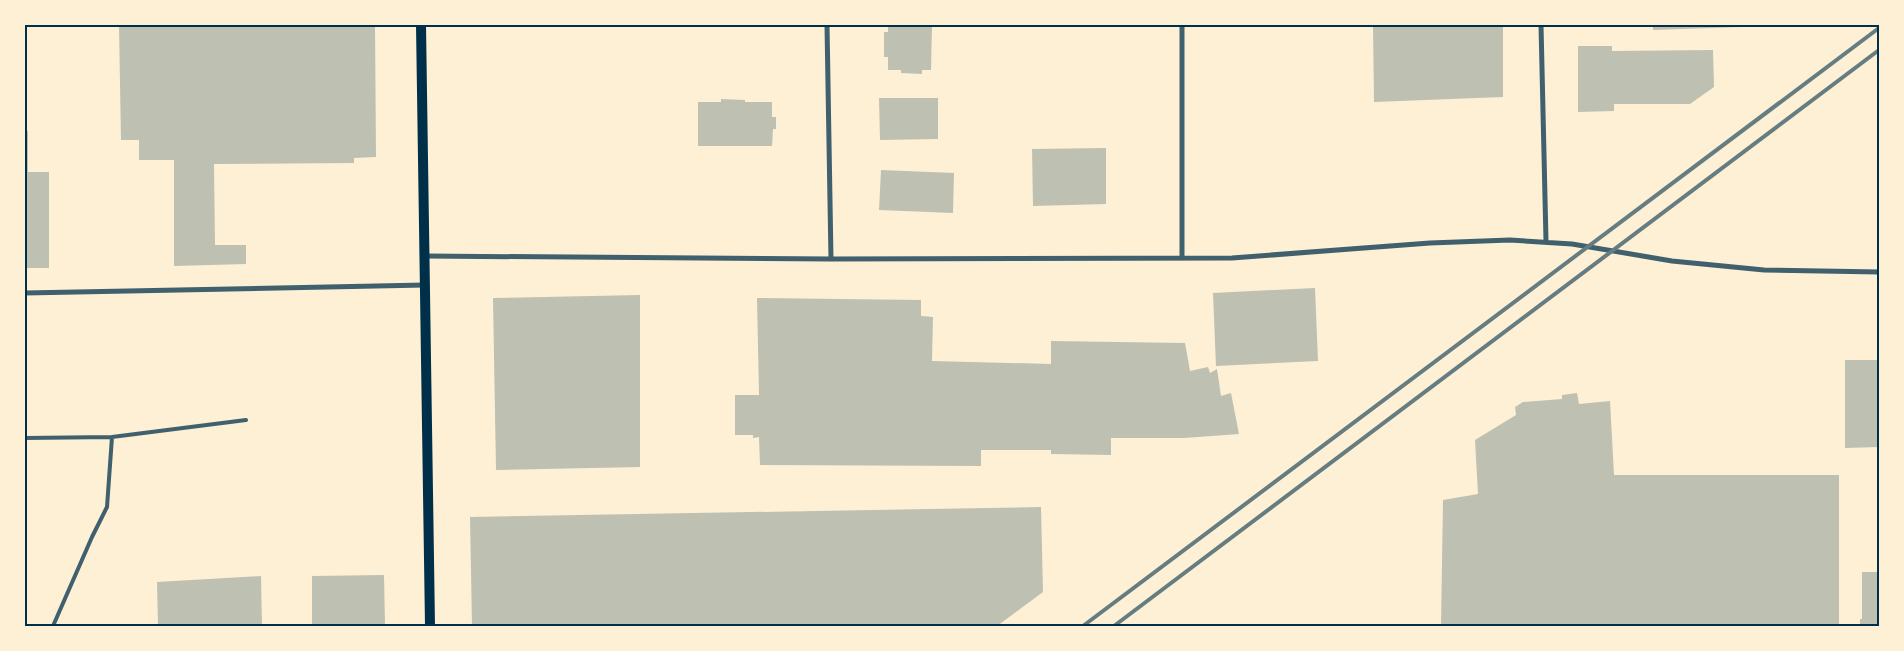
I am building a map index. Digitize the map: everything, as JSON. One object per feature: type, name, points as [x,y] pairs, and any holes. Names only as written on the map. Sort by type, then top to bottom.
[{"type":"main road","points":[[421,25],[430,626]]},
{"type":"street","points":[[827,25],[831,259]]},
{"type":"street","points":[[1182,25],[1182,258]]},
{"type":"street","points":[[1541,25],[1546,241]]},
{"type":"street","points":[[425,256],[831,259],[1232,258],[1476,240],[1546,241],[1716,266],[1764,270],[1879,272]]},
{"type":"street","points":[[25,292],[425,285]]},
{"type":"lane","points":[[25,438],[112,436],[246,420]]},
{"type":"lane","points":[[52,626],[107,507],[112,436]]},
{"type":"building","points":[[119,25],[375,25],[376,157],[354,158],[354,163],[214,164],[215,245],[246,245],[246,264],[174,266],[174,160],[139,160],[139,140],[121,140]]},
{"type":"building","points":[[888,25],[932,25],[931,70],[922,70],[922,74],[901,73],[901,70],[888,70],[888,57],[884,57],[884,32],[888,32]]},
{"type":"building","points":[[1373,25],[1503,25],[1503,97],[1374,102]]},
{"type":"building","points":[[1653,25],[1741,25],[1741,27],[1653,30]]},
{"type":"building","points":[[1578,46],[1612,46],[1612,51],[1713,50],[1714,87],[1690,104],[1614,104],[1614,111],[1578,112]]},
{"type":"building","points":[[879,98],[938,98],[938,139],[880,140]]},
{"type":"building","points":[[721,99],[745,100],[745,102],[772,102],[772,117],[776,117],[776,129],[773,129],[772,146],[698,146],[698,102],[721,102]]},
{"type":"building","points":[[25,131],[28,131],[28,172],[49,172],[49,268],[25,268]]},
{"type":"building","points":[[1106,148],[1106,204],[1033,206],[1032,149]]},
{"type":"building","points":[[881,170],[954,173],[953,213],[879,210]]},
{"type":"building","points":[[1315,288],[1318,361],[1216,366],[1213,293]]},
{"type":"building","points":[[640,295],[640,467],[496,470],[493,298]]},
{"type":"building","points":[[757,298],[921,300],[921,316],[933,317],[932,361],[1051,364],[1051,341],[1185,343],[1190,371],[1208,367],[1210,373],[1217,369],[1221,396],[1231,393],[1239,434],[1184,438],[1111,438],[1111,455],[1051,454],[1051,450],[981,450],[981,466],[760,465],[759,437],[735,435],[735,395],[759,395]]},
{"type":"building","points":[[1845,360],[1879,360],[1879,447],[1845,448]]},
{"type":"building","points":[[1577,393],[1579,404],[1610,401],[1614,475],[1839,475],[1839,626],[1441,626],[1443,500],[1478,494],[1475,440],[1516,415],[1515,407],[1523,402],[1562,399],[1562,395]]},
{"type":"building","points":[[1041,507],[1043,592],[997,626],[472,626],[470,517]]},
{"type":"building","points":[[1862,572],[1879,572],[1879,626],[1860,626],[1860,619],[1862,619]]},
{"type":"building","points":[[384,575],[385,626],[312,626],[312,576]]},
{"type":"building","points":[[261,576],[262,626],[158,626],[157,582]]},
{"type":"railway","points":[[1083,626],[1879,28]]},
{"type":"railway","points":[[1114,626],[1879,50]]}]
